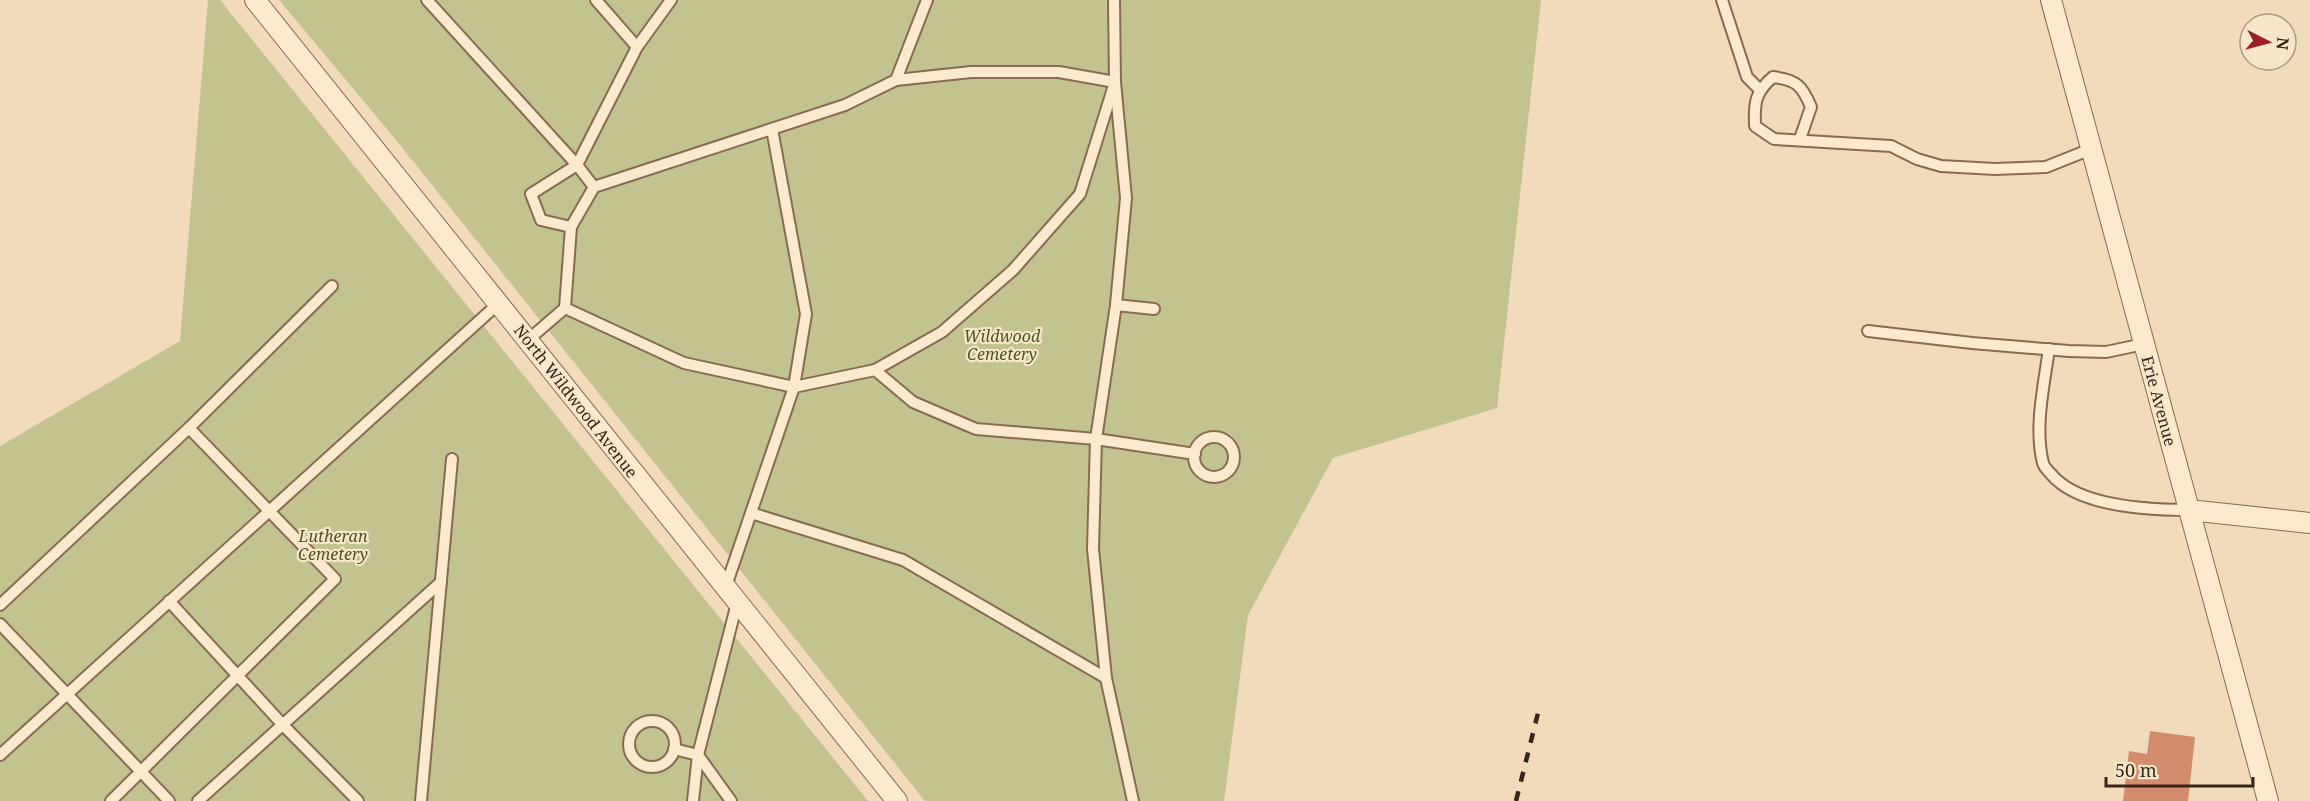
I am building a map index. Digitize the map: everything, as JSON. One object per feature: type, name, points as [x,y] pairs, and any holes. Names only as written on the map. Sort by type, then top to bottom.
[{"type":"street","name":"North Wildwood Avenue","points":[[255,0],[897,801]]},
{"type":"street","name":"Erie Avenue","points":[[2051,0],[2268,801]]},
{"type":"street","points":[[2189,510],[2310,523]]},
{"type":"lane","points":[[596,0],[637,47]]},
{"type":"lane","points":[[571,227],[541,220],[531,194],[577,165],[637,47],[671,0]]},
{"type":"lane","points":[[896,80],[927,0]]},
{"type":"lane","points":[[1114,0],[1116,82],[1126,198],[1116,305],[1096,439],[1093,549],[1106,678],[1133,801]]},
{"type":"lane","points":[[1722,0],[1747,77],[1759,88]]},
{"type":"lane","points":[[434,2],[594,187]]},
{"type":"lane","points":[[528,340],[565,308],[571,227],[594,187],[845,105],[896,80],[971,72],[1059,72],[1116,82]]},
{"type":"lane","points":[[1800,139],[1811,106],[1804,91],[1791,79],[1773,77],[1759,88],[1754,111],[1755,126],[1774,139],[1891,146],[1917,159],[1941,166],[1995,169],[2046,167],[2091,149]]},
{"type":"lane","points":[[565,308],[684,363],[794,387],[875,370],[942,332],[1012,270],[1080,194],[1116,82]]},
{"type":"lane","points":[[693,801],[698,755],[731,596],[751,513],[794,387],[806,314],[772,129]]},
{"type":"lane","points":[[0,605],[189,428],[332,286]]},
{"type":"lane","points":[[0,755],[499,303]]},
{"type":"lane","points":[[1116,305],[1154,309]]},
{"type":"lane","points":[[1868,331],[1972,343],[2106,352],[2144,344]]},
{"type":"lane","points":[[2049,349],[2040,418],[2043,465],[2059,484],[2081,495],[2129,506],[2189,510]]},
{"type":"lane","points":[[875,370],[914,402],[976,429],[1096,439],[1195,454]]},
{"type":"lane","points":[[111,801],[335,579],[189,428]]},
{"type":"lane","points":[[421,801],[452,459]]},
{"type":"lane","points":[[751,513],[903,560],[1106,678]]},
{"type":"lane","points":[[198,801],[441,582]]},
{"type":"lane","points":[[170,601],[283,725],[358,801]]},
{"type":"lane","points":[[0,624],[169,801]]},
{"type":"lane","points":[[657,722],[664,724],[673,735],[674,749],[665,762],[650,766],[636,760],[629,747],[629,739],[636,727],[643,723],[657,722]]},
{"type":"lane","points":[[674,749],[698,755],[731,801]]},
{"type":"green space","name":"Lutheran Cemetery","points":[[208,0],[220,0],[868,801],[0,801],[0,446],[180,341]]},
{"type":"green space","name":"Wildwood Cemetery","points":[[279,0],[1541,0],[1497,408],[1333,458],[1248,615],[1224,801],[925,801],[392,135]]},
{"type":"building","points":[[2150,731],[2195,737],[2188,801],[2123,801],[2129,751],[2147,754]]},
{"type":"railway","points":[[1516,801],[1538,713]]}]
